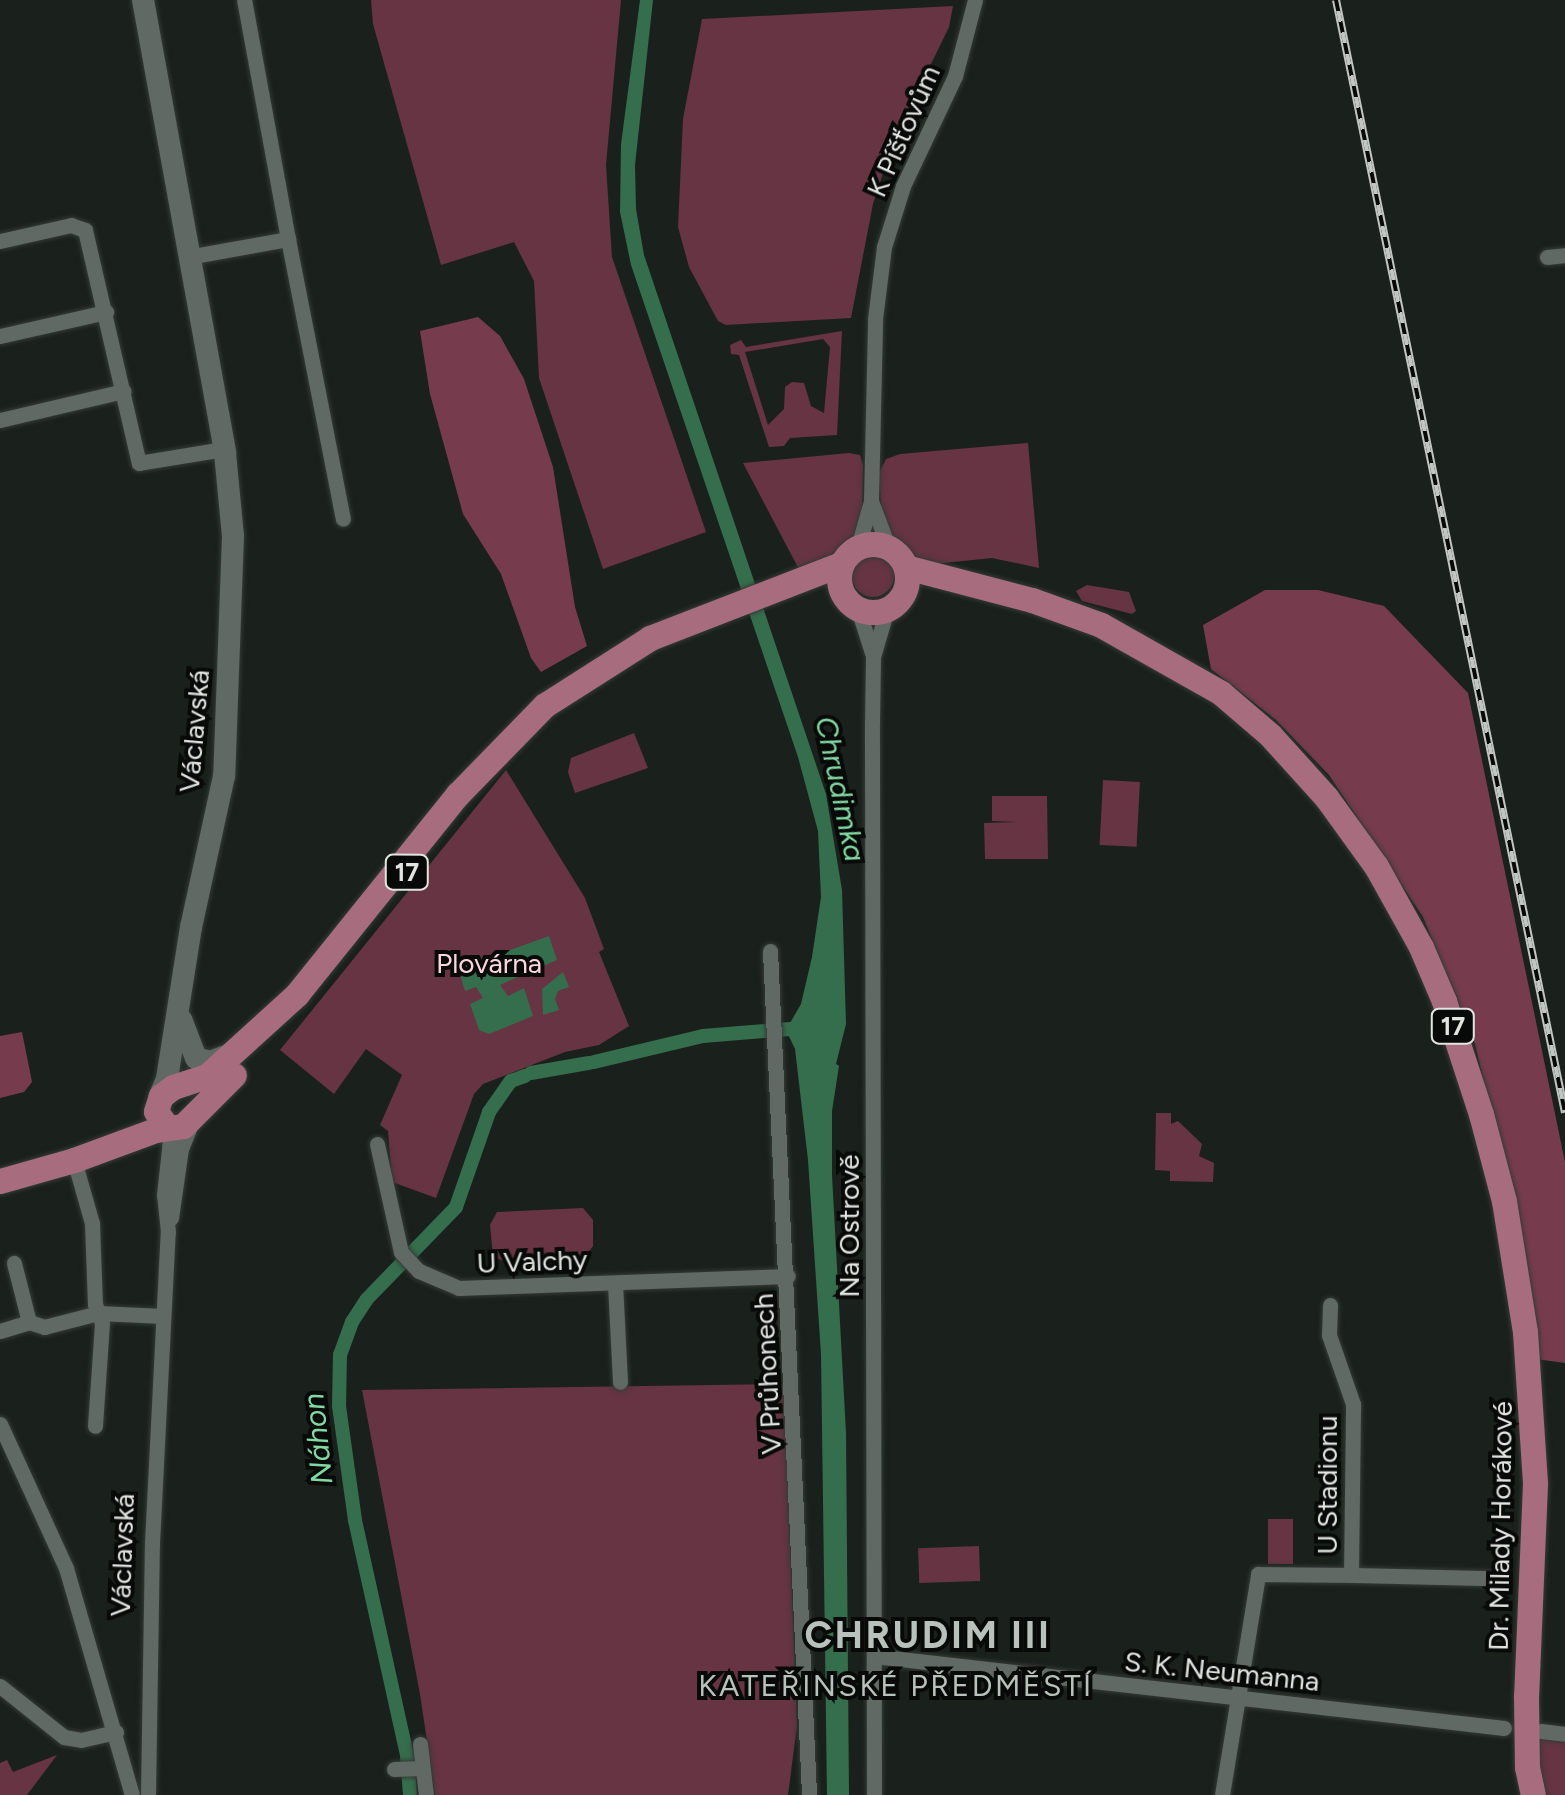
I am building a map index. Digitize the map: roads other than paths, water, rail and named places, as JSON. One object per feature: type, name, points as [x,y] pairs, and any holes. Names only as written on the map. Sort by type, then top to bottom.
[{"type":"main road","name":"17","points":[[190,1085],[235,1052],[309,980],[482,767],[520,727],[573,684],[634,646],[725,607],[787,591],[850,555],[888,546]]},
{"type":"main road","points":[[888,546],[906,567],[895,603]]},
{"type":"main road","points":[[850,555],[838,574],[851,603]]},
{"type":"main road","name":"Dr. Milady Horákové","points":[[906,567],[977,589],[1032,600],[1101,625],[1186,670],[1237,706],[1270,734],[1326,797],[1376,866],[1421,947],[1478,1101],[1504,1201],[1520,1295],[1531,1390],[1535,1484],[1526,1696],[1527,1768],[1533,1795]]},
{"type":"main road","name":"Dr. Milady Horákové","points":[[895,603],[977,589]]},
{"type":"main road","name":"17","points":[[787,591],[826,593],[851,603],[895,603]]},
{"type":"main road","name":"17","points":[[197,1115],[209,1096],[284,1026],[448,820],[573,684]]},
{"type":"main road","points":[[0,1168],[139,1120],[173,1087],[190,1085],[200,1097],[197,1115],[179,1128],[167,1127],[0,1181]]},
{"type":"main road","points":[[158,1100],[158,1119],[167,1127]]},
{"type":"main road","name":"Dr. Milady Horákové","points":[[1515,1795],[1514,1747],[1526,1696]]},
{"type":"street","name":"Václavská","points":[[143,0],[224,449],[233,536],[229,726],[224,776],[191,926],[180,1016],[180,1061],[190,1085]]},
{"type":"street","points":[[244,0],[344,519]]},
{"type":"street","name":"K Píšťovům","points":[[871,500],[878,283],[890,223],[908,174],[955,76],[975,0]]},
{"type":"street","points":[[0,241],[71,225],[82,227],[106,312],[138,463],[224,449]]},
{"type":"street","points":[[188,257],[288,238]]},
{"type":"street","points":[[1547,257],[1565,255]]},
{"type":"street","points":[[0,336],[106,312]]},
{"type":"street","points":[[0,420],[124,391]]},
{"type":"street","points":[[871,500],[888,546]]},
{"type":"street","points":[[850,555],[871,500]]},
{"type":"street","name":"Na Ostrově","points":[[851,603],[873,658],[874,1656],[879,1794]]},
{"type":"street","name":"Na Ostrově","points":[[873,658],[895,603]]},
{"type":"street","name":"V Průhonech","points":[[770,951],[809,1795]]},
{"type":"street","name":"Václavská","points":[[158,1100],[180,1016]]},
{"type":"street","points":[[180,1016],[196,1058],[214,1062],[235,1052]]},
{"type":"street","name":"Václavská","points":[[148,1795],[162,1316],[168,1232],[182,1149],[197,1115]]},
{"type":"street","name":"Václavská","points":[[167,1127],[170,1140],[164,1196],[168,1232]]},
{"type":"street","name":"U Valchy","points":[[376,1144],[400,1252],[419,1271],[472,1290],[788,1276]]},
{"type":"street","points":[[74,1160],[92,1223],[102,1323],[95,1426]]},
{"type":"street","points":[[14,1263],[29,1322]]},
{"type":"street","points":[[615,1283],[620,1382]]},
{"type":"street","name":"U Stadionu","points":[[1236,1697],[1258,1574],[1351,1576],[1353,1404],[1328,1331],[1330,1306]]},
{"type":"street","points":[[0,1331],[29,1322],[44,1327],[98,1313],[162,1316]]},
{"type":"street","points":[[0,1424],[66,1568],[132,1795]]},
{"type":"street","points":[[1351,1576],[1486,1578]]},
{"type":"street","name":"S. K. Neumanna","points":[[874,1656],[1504,1728]]},
{"type":"street","points":[[0,1686],[64,1736],[80,1740],[116,1732]]},
{"type":"street","points":[[1222,1795],[1236,1697]]},
{"type":"street","points":[[1541,1731],[1565,1734]]},
{"type":"street","points":[[420,1744],[418,1768],[426,1795]]},
{"type":"street","points":[[394,1769],[418,1768]]},
{"type":"waterway","name":"Náhon","points":[[594,1062],[703,1036],[803,1028]]},
{"type":"waterway","name":"Náhon","points":[[531,1073],[589,1063]]},
{"type":"waterway","name":"Náhon","points":[[410,1795],[407,1755],[355,1520],[339,1406],[340,1355],[352,1322],[367,1299],[456,1207],[489,1112],[511,1081],[525,1076]]},
{"type":"railway","points":[[1336,0],[1565,1113]]},
{"type":"district","name":"CHRUDIM III","points":[[928,1636]]},
{"type":"district","name":"KATEŘINSKÉ PŘEDMĚSTÍ","points":[[896,1686]]},
{"type":"water label","name":"Chrudimka","points":[[840,789]]},
{"type":"park label","name":"Plovárna","points":[[489,963]]}]
